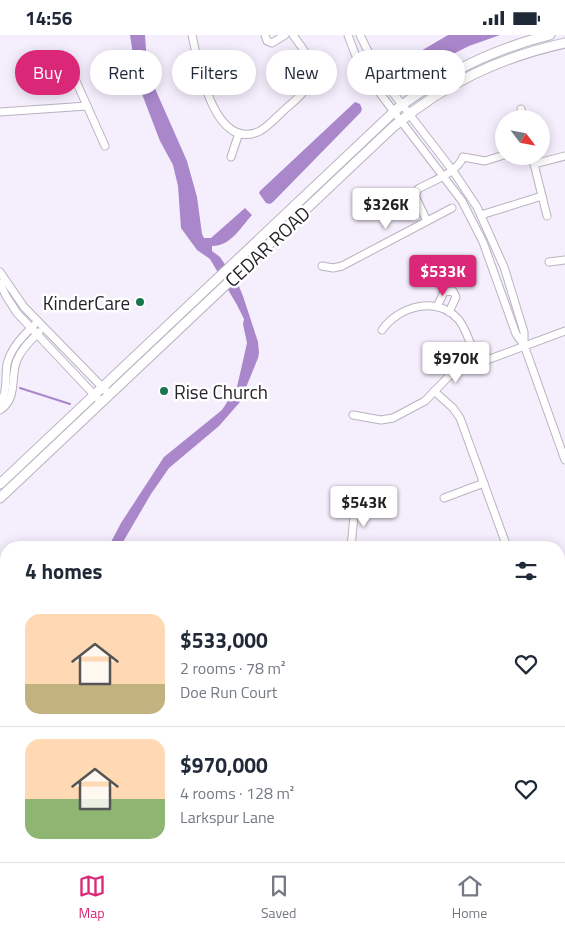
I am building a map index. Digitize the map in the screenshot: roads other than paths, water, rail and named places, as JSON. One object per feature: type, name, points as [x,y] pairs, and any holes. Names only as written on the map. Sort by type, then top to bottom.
[{"type":"main road","name":"CEDAR ROAD","points":[[0,484],[394,111],[438,80],[473,61],[512,45],[550,35]]},
{"type":"main road","name":"CEDAR ROAD","points":[[0,498],[401,120],[447,87],[483,69],[521,54],[565,43]]},
{"type":"street","points":[[192,35],[198,61],[216,111],[224,124],[238,133],[249,134],[261,130],[308,86],[311,76],[310,62],[293,35]]},
{"type":"street","points":[[265,35],[269,43],[275,42],[285,35]]},
{"type":"street","points":[[348,35],[355,54],[369,79],[481,215],[504,267],[524,332],[524,345]]},
{"type":"street","points":[[360,35],[377,70],[448,173],[483,241],[516,334],[524,345],[562,441],[565,460]]},
{"type":"street","points":[[80,90],[105,146]]},
{"type":"street","points":[[0,112],[87,106]]},
{"type":"street","points":[[231,157],[238,133]]},
{"type":"street","points":[[550,160],[565,156]]},
{"type":"street","points":[[427,221],[416,199],[418,189],[460,165],[463,157],[485,161],[495,158]]},
{"type":"street","points":[[534,165],[547,216]]},
{"type":"street","points":[[481,215],[542,197]]},
{"type":"street","points":[[322,266],[333,268],[342,266],[452,208]]},
{"type":"street","points":[[549,261],[565,260]]},
{"type":"street","points":[[0,271],[13,293],[43,328],[109,394]]},
{"type":"street","points":[[0,283],[14,308],[101,402]]},
{"type":"street","points":[[438,307],[444,292],[452,291],[456,297],[449,313]]},
{"type":"street","points":[[382,330],[392,318],[411,308],[422,305],[438,307],[449,313],[463,326],[477,363]]},
{"type":"street","points":[[0,402],[4,395],[9,358],[17,343],[37,321]]},
{"type":"street","points":[[0,411],[8,404],[12,397],[15,366],[19,356],[27,344],[43,328]]},
{"type":"street","points":[[354,415],[381,420],[390,419],[425,401],[452,373],[524,345],[564,333]]},
{"type":"street","points":[[434,391],[460,417],[505,541]]},
{"type":"street","points":[[444,498],[484,483]]},
{"type":"street","points":[[352,541],[355,506]]},
{"type":"waterway","points":[[20,388],[70,404]]},
{"type":"place","name":"KinderCare","points":[[140,302]]},
{"type":"place","name":"Rise Church","points":[[164,391]]}]
